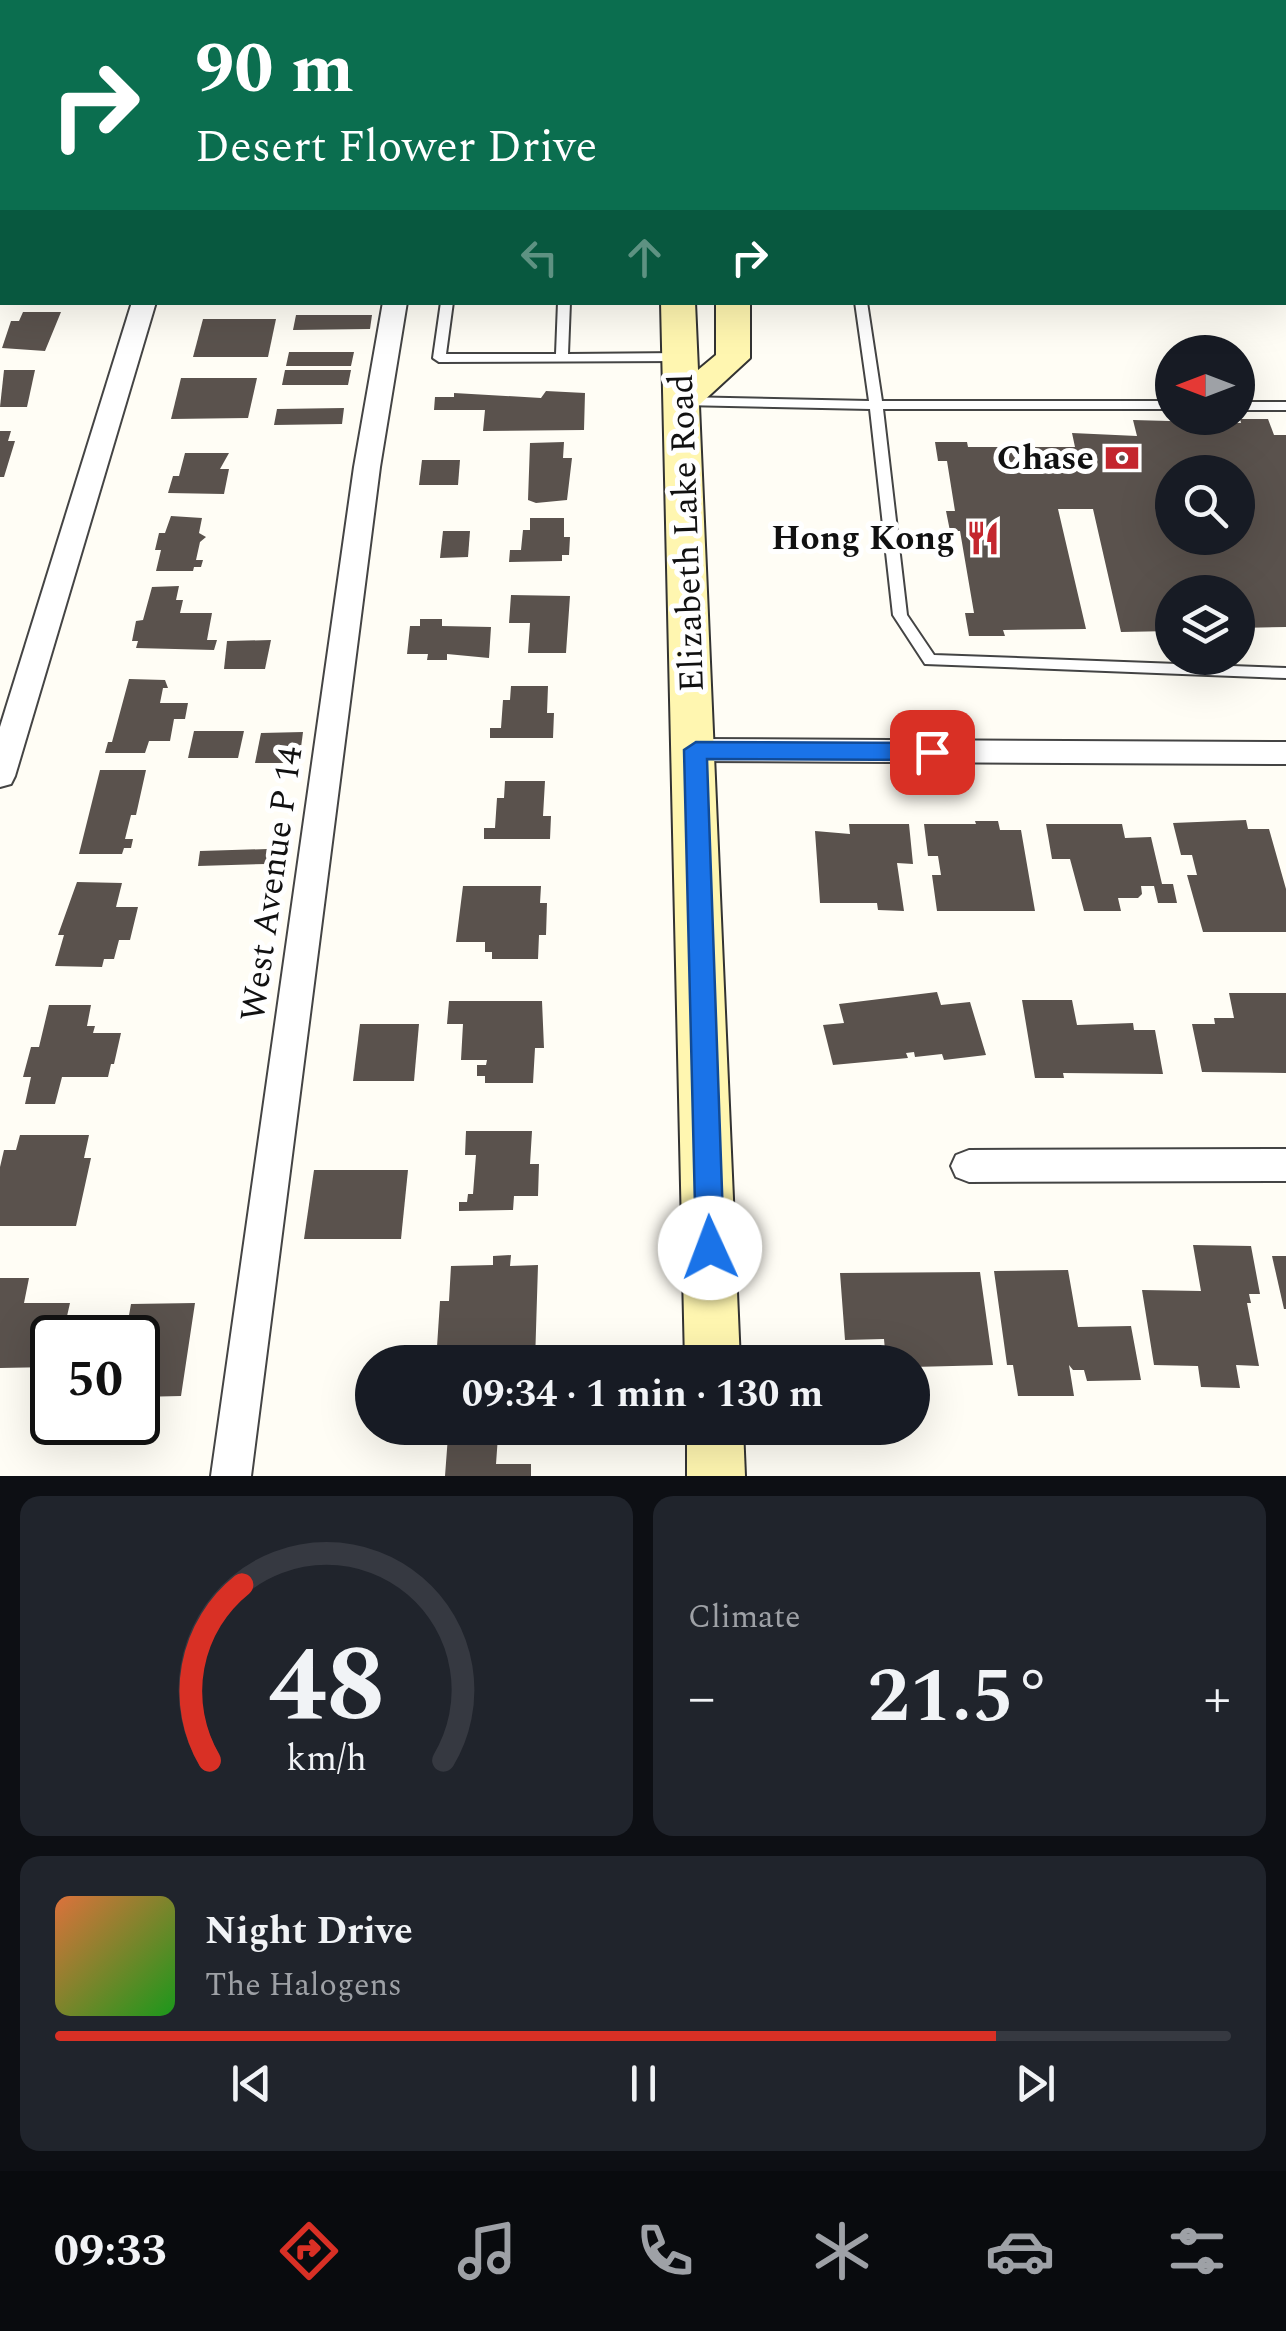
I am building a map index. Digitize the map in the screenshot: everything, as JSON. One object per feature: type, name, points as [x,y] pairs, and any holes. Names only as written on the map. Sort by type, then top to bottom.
[{"type":"main road","name":"Elizabeth Lake Road","points":[[678,305],[696,750],[713,1345]]},
{"type":"main road","points":[[682,401],[733,358],[733,305]]},
{"type":"main road","points":[[715,1445],[716,1476]]},
{"type":"street","points":[[0,776],[15,676],[143,305]]},
{"type":"street","name":"West Avenue P 14","points":[[232,1476],[367,467],[395,305]]},
{"type":"street","points":[[696,750],[1286,753]]},
{"type":"street","points":[[969,1166],[1286,1165]]},
{"type":"lane","points":[[447,305],[439,358],[681,357]]},
{"type":"lane","points":[[562,358],[564,305]]},
{"type":"lane","points":[[861,305],[900,615],[930,660],[1286,673]]},
{"type":"lane","points":[[682,401],[1155,406]]},
{"type":"lane","points":[[1255,406],[1286,406]]},
{"type":"building","points":[[23,312],[61,312],[45,351],[2,348],[11,321],[19,321]]},
{"type":"building","points":[[296,315],[372,315],[370,329],[293,330]]},
{"type":"building","points":[[203,319],[276,319],[268,357],[193,357]]},
{"type":"building","points":[[289,352],[354,352],[351,366],[286,366]]},
{"type":"building","points":[[4,370],[35,370],[27,407],[0,407]]},
{"type":"building","points":[[285,370],[351,370],[348,385],[282,385]]},
{"type":"building","points":[[181,378],[257,378],[248,418],[171,419]]},
{"type":"building","points":[[546,391],[585,393],[584,430],[483,431],[485,410],[434,410],[435,397],[454,397],[454,393],[541,398]]},
{"type":"building","points":[[344,408],[342,424],[274,425],[277,409]]},
{"type":"building","points":[[1255,419],[1268,419],[1274,435],[1286,435],[1286,627],[1255,628],[1255,575],[1155,575],[1155,631],[1121,632],[1093,509],[1058,509],[1086,629],[1003,630],[1005,636],[969,636],[965,613],[974,613],[960,531],[950,531],[946,511],[955,511],[947,461],[938,461],[935,442],[967,442],[968,447],[1075,447],[1072,433],[1137,436],[1133,420],[1155,421],[1155,435],[1255,435]]},
{"type":"building","points":[[0,431],[11,431],[8,441],[15,441],[4,477],[0,477]]},
{"type":"building","points":[[564,442],[563,458],[572,458],[567,500],[528,500],[530,443]]},
{"type":"building","points":[[185,453],[229,453],[220,469],[229,469],[224,494],[168,493],[173,476],[179,476]]},
{"type":"building","points":[[422,460],[460,460],[458,485],[419,485]]},
{"type":"building","points":[[171,516],[202,518],[199,533],[206,537],[200,542],[196,560],[203,560],[201,567],[194,567],[193,571],[156,571],[161,550],[155,550],[159,533],[165,533]]},
{"type":"building","points":[[530,518],[564,518],[564,537],[570,537],[569,555],[562,555],[562,561],[509,562],[510,550],[521,550],[523,530],[530,530]]},
{"type":"building","points":[[443,531],[470,531],[468,557],[440,558]]},
{"type":"building","points":[[179,586],[176,600],[183,600],[180,613],[212,613],[207,640],[217,640],[214,650],[136,648],[138,641],[132,641],[136,621],[143,620],[152,587]]},
{"type":"building","points":[[511,595],[570,596],[566,653],[528,653],[530,623],[509,623]]},
{"type":"building","points":[[420,619],[442,619],[442,626],[491,627],[489,658],[447,654],[447,660],[427,660],[428,654],[407,654],[410,626],[420,626]]},
{"type":"building","points":[[271,640],[265,669],[224,669],[227,641]]},
{"type":"building","points":[[129,679],[165,680],[168,688],[163,688],[160,703],[188,703],[185,719],[174,719],[170,741],[149,741],[145,753],[105,753],[108,742],[112,742]]},
{"type":"building","points":[[511,686],[548,686],[547,713],[554,713],[553,738],[490,738],[490,728],[501,728],[503,700],[510,700]]},
{"type":"building","points":[[194,731],[244,731],[238,758],[188,758]]},
{"type":"building","points":[[303,732],[299,763],[255,763],[261,733]]},
{"type":"building","points":[[100,770],[146,770],[136,815],[131,815],[125,839],[133,839],[131,848],[124,848],[122,854],[79,854]]},
{"type":"building","points":[[505,781],[545,781],[543,816],[551,816],[550,839],[484,839],[484,828],[495,828],[497,798],[504,798]]},
{"type":"building","points":[[1246,820],[1248,829],[1269,829],[1286,889],[1286,932],[1203,932],[1187,875],[1197,875],[1192,855],[1181,855],[1173,823]]},
{"type":"building","points":[[975,821],[998,821],[1000,830],[1021,830],[1035,911],[937,911],[932,875],[941,875],[938,856],[928,856],[924,824],[976,824]]},
{"type":"building","points":[[849,824],[909,824],[913,864],[897,863],[904,911],[878,910],[877,903],[820,903],[815,831],[850,834]]},
{"type":"building","points":[[1046,824],[1122,824],[1125,838],[1151,837],[1162,884],[1173,884],[1177,903],[1158,903],[1154,886],[1141,886],[1138,898],[1118,898],[1121,911],[1084,911],[1070,859],[1052,859]]},
{"type":"building","points":[[268,849],[266,864],[198,866],[200,851]]},
{"type":"building","points":[[77,882],[122,883],[116,907],[138,907],[130,940],[119,940],[114,959],[104,959],[102,967],[55,966],[64,935],[58,935]]},
{"type":"building","points":[[463,886],[541,886],[540,903],[547,903],[546,935],[539,935],[538,959],[492,959],[492,952],[485,952],[485,942],[456,942]]},
{"type":"building","points":[[937,992],[941,1005],[970,1002],[986,1055],[944,1060],[942,1054],[915,1057],[914,1052],[906,1053],[908,1058],[833,1065],[823,1025],[844,1023],[839,1004]]},
{"type":"building","points":[[1229,993],[1286,993],[1286,1073],[1202,1072],[1192,1024],[1215,1024],[1214,1018],[1234,1018]]},
{"type":"building","points":[[1022,1000],[1072,1000],[1077,1025],[1133,1023],[1134,1030],[1155,1030],[1163,1074],[1063,1073],[1064,1078],[1035,1078]]},
{"type":"building","points":[[449,1001],[542,1001],[544,1048],[535,1048],[533,1083],[485,1083],[485,1076],[477,1076],[477,1065],[486,1065],[487,1060],[461,1060],[463,1024],[447,1024]]},
{"type":"building","points":[[49,1005],[91,1005],[87,1026],[95,1026],[93,1033],[121,1033],[114,1064],[108,1077],[62,1077],[55,1104],[25,1104],[31,1077],[23,1077],[31,1047],[39,1047]]},
{"type":"building","points":[[360,1024],[419,1024],[414,1081],[353,1081]]},
{"type":"building","points":[[466,1131],[532,1131],[530,1164],[539,1164],[538,1196],[514,1196],[513,1210],[459,1211],[459,1202],[467,1202],[468,1194],[473,1194],[476,1155],[465,1155]]},
{"type":"building","points":[[20,1135],[89,1135],[84,1158],[91,1158],[76,1226],[0,1226],[0,1167],[4,1150],[16,1150]]},
{"type":"building","points":[[314,1170],[408,1170],[401,1239],[304,1239]]},
{"type":"building","points":[[1193,1245],[1251,1246],[1260,1294],[1249,1294],[1251,1303],[1247,1303],[1259,1366],[1236,1365],[1240,1388],[1201,1387],[1198,1366],[1154,1365],[1142,1290],[1201,1291]]},
{"type":"building","points":[[511,1255],[510,1266],[538,1265],[536,1345],[437,1345],[440,1301],[449,1301],[451,1266],[493,1265],[493,1256]]},
{"type":"building","points":[[1272,1256],[1286,1256],[1286,1309],[1284,1309]]},
{"type":"building","points":[[1068,1270],[1078,1327],[1131,1326],[1141,1380],[1087,1381],[1084,1370],[1073,1370],[1069,1365],[1074,1396],[1018,1396],[1013,1365],[1007,1365],[994,1271]]},
{"type":"building","points":[[980,1272],[993,1365],[930,1367],[930,1345],[885,1345],[884,1339],[845,1340],[840,1273]]},
{"type":"building","points":[[0,1278],[29,1278],[24,1303],[70,1303],[67,1315],[30,1315],[30,1367],[0,1368]]},
{"type":"building","points":[[195,1303],[181,1396],[160,1396],[160,1315],[129,1315],[131,1304]]},
{"type":"building","points":[[447,1445],[497,1445],[496,1464],[531,1464],[531,1476],[445,1476]]},
{"type":"place","name":"Chase","points":[[1122,458]]},
{"type":"place","name":"Hong Kong","points":[[983,538]]},
{"type":"route","points":[[710,1248],[696,750],[932,752]]}]
